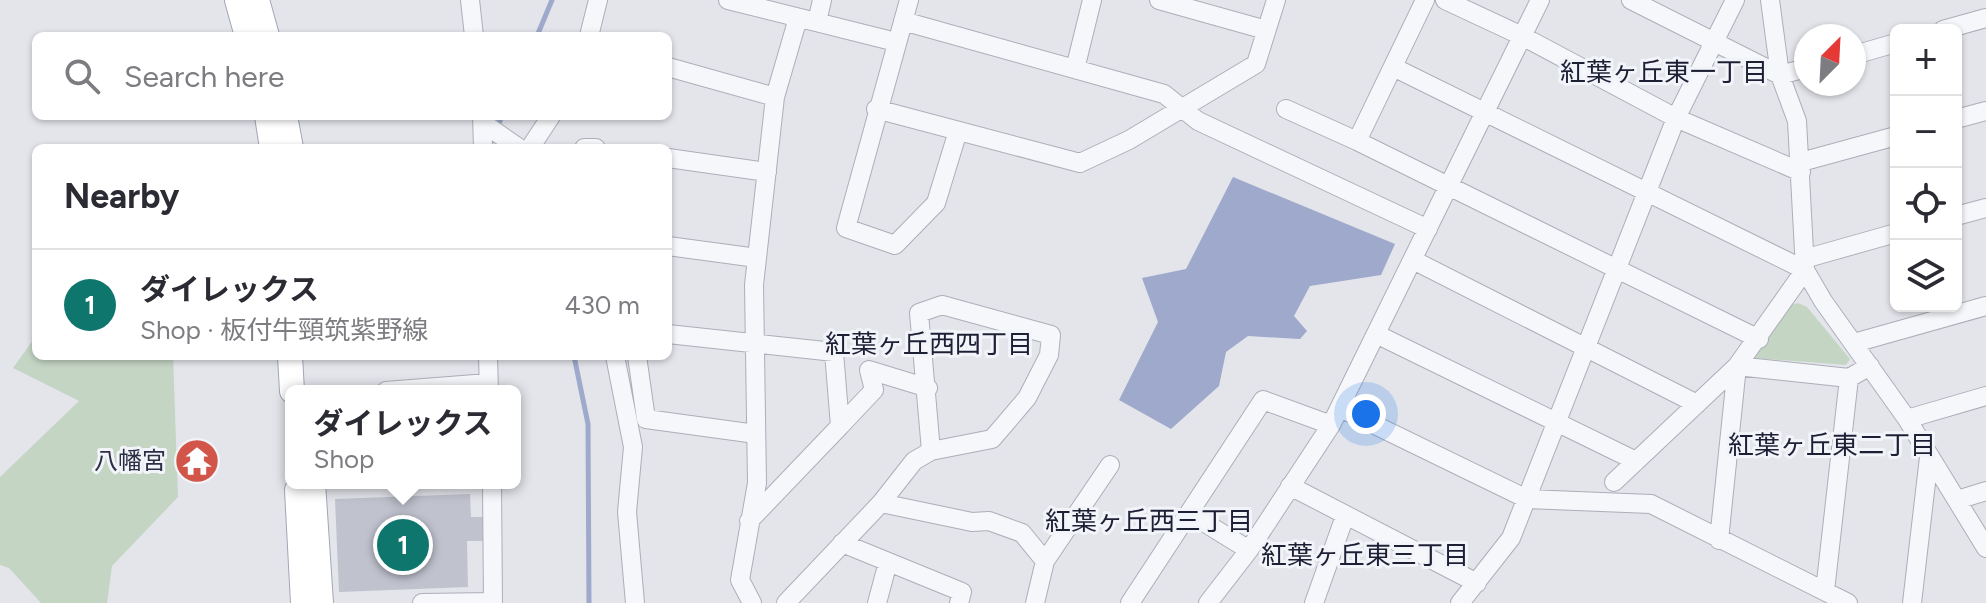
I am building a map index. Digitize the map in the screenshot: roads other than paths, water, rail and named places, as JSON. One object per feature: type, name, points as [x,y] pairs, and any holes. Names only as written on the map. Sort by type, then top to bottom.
[{"type":"main road","points":[[237,0],[246,32]]},
{"type":"main road","points":[[257,0],[266,32]]},
{"type":"main road","points":[[268,120],[271,144]]},
{"type":"main road","points":[[286,120],[290,144]]},
{"type":"main road","points":[[290,360],[292,385]]},
{"type":"main road","points":[[306,360],[308,385]]},
{"type":"main road","points":[[297,489],[303,603]]},
{"type":"main road","points":[[313,489],[321,603]]},
{"type":"street","points":[[470,0],[474,32]]},
{"type":"street","points":[[590,32],[598,0]]},
{"type":"street","points":[[728,0],[896,42]]},
{"type":"street","points":[[752,603],[740,580],[757,483],[757,258],[775,97],[808,20],[822,0]]},
{"type":"street","points":[[909,0],[876,109],[846,228],[895,245],[936,203],[958,131]]},
{"type":"street","points":[[1075,69],[1092,0]]},
{"type":"street","points":[[1159,0],[1266,30]]},
{"type":"street","points":[[876,109],[1080,163],[1129,140],[1256,64],[1276,0]]},
{"type":"street","points":[[1357,141],[1425,0]]},
{"type":"street","points":[[1445,0],[1522,36],[1676,118],[1801,167],[1890,138]]},
{"type":"street","points":[[1208,603],[1249,550],[1331,425],[1540,0]]},
{"type":"street","points":[[1631,0],[1715,45],[1780,75],[1794,71]]},
{"type":"street","points":[[1460,603],[1511,538],[1558,425],[1676,118],[1735,0]]},
{"type":"street","points":[[1770,0],[1780,75],[1797,121],[1805,264],[1823,301],[1907,419],[1986,548]]},
{"type":"street","points":[[1962,25],[1986,18]]},
{"type":"street","points":[[903,21],[1164,94],[1198,121],[1428,229]]},
{"type":"street","points":[[1866,52],[1890,45]]},
{"type":"street","points":[[1393,67],[1485,109],[1646,194],[1805,264]]},
{"type":"street","points":[[672,68],[775,97]]},
{"type":"street","points":[[1286,109],[1759,339]]},
{"type":"street","points":[[1962,117],[1986,111]]},
{"type":"street","points":[[483,120],[483,144]]},
{"type":"street","points":[[484,120],[514,144]]},
{"type":"street","points":[[533,144],[548,120]]},
{"type":"street","points":[[672,159],[767,172]]},
{"type":"street","points":[[1962,214],[1986,208]]},
{"type":"street","points":[[1614,482],[1737,366],[1759,339],[1805,264],[1890,235]]},
{"type":"street","points":[[672,247],[757,258]]},
{"type":"street","points":[[1413,260],[1588,346],[1697,404]]},
{"type":"street","points":[[786,603],[881,503],[914,461],[931,451],[992,439],[1027,398],[1049,355],[1051,335],[942,305],[919,313],[928,388],[931,451]]},
{"type":"street","points":[[1854,343],[1986,306]]},
{"type":"street","points":[[672,334],[834,352],[840,426]]},
{"type":"street","points":[[1376,334],[1636,461]]},
{"type":"street","points":[[488,360],[488,385]]},
{"type":"street","points":[[616,360],[633,447],[627,512],[635,603]]},
{"type":"street","points":[[638,360],[646,419],[756,434]]},
{"type":"street","points":[[1737,366],[1849,378],[1870,366]]},
{"type":"street","points":[[1719,540],[1737,366]]},
{"type":"street","points":[[749,521],[874,390],[869,370],[928,388]]},
{"type":"street","points":[[1825,591],[1849,378]]},
{"type":"street","points":[[1907,419],[1986,396]]},
{"type":"street","points":[[1130,603],[1263,400],[1331,425]]},
{"type":"street","points":[[1340,408],[1527,499],[1651,504],[1848,603]]},
{"type":"street","points":[[1912,603],[1929,457]]},
{"type":"street","points":[[1035,603],[1045,561],[1110,465]]},
{"type":"street","points":[[1290,486],[1477,583]]},
{"type":"street","points":[[422,603],[493,602],[492,489]]},
{"type":"street","points":[[1957,500],[1986,491]]},
{"type":"street","points":[[881,503],[972,522],[989,521],[1022,533],[1045,561]]},
{"type":"street","points":[[1189,513],[1249,550]]},
{"type":"street","points":[[1319,601],[1345,516]]},
{"type":"street","points":[[842,543],[962,592],[959,603]]},
{"type":"street","points":[[877,603],[888,562]]},
{"type":"water","points":[[1233,177],[1395,244],[1381,275],[1310,286],[1294,316],[1307,331],[1300,339],[1248,336],[1226,352],[1219,386],[1171,429],[1119,400],[1158,322],[1142,278],[1186,269]]},
{"type":"waterway","points":[[539,32],[552,0]]},
{"type":"waterway","points":[[497,128],[500,120]]},
{"type":"waterway","points":[[575,360],[588,424],[589,603]]},
{"type":"place","name":"八幡宮","points":[[197,461]]},
{"type":"place","name":"ダイレックス","points":[[403,545]]},
{"type":"district","name":"紅葉ヶ丘東一丁目","points":[[1664,72]]},
{"type":"district","name":"紅葉ヶ丘西四丁目","points":[[929,344]]},
{"type":"district","name":"紅葉ヶ丘東二丁目","points":[[1832,445]]},
{"type":"district","name":"紅葉ヶ丘西三丁目","points":[[1149,521]]},
{"type":"district","name":"紅葉ヶ丘東三丁目","points":[[1365,555]]}]
